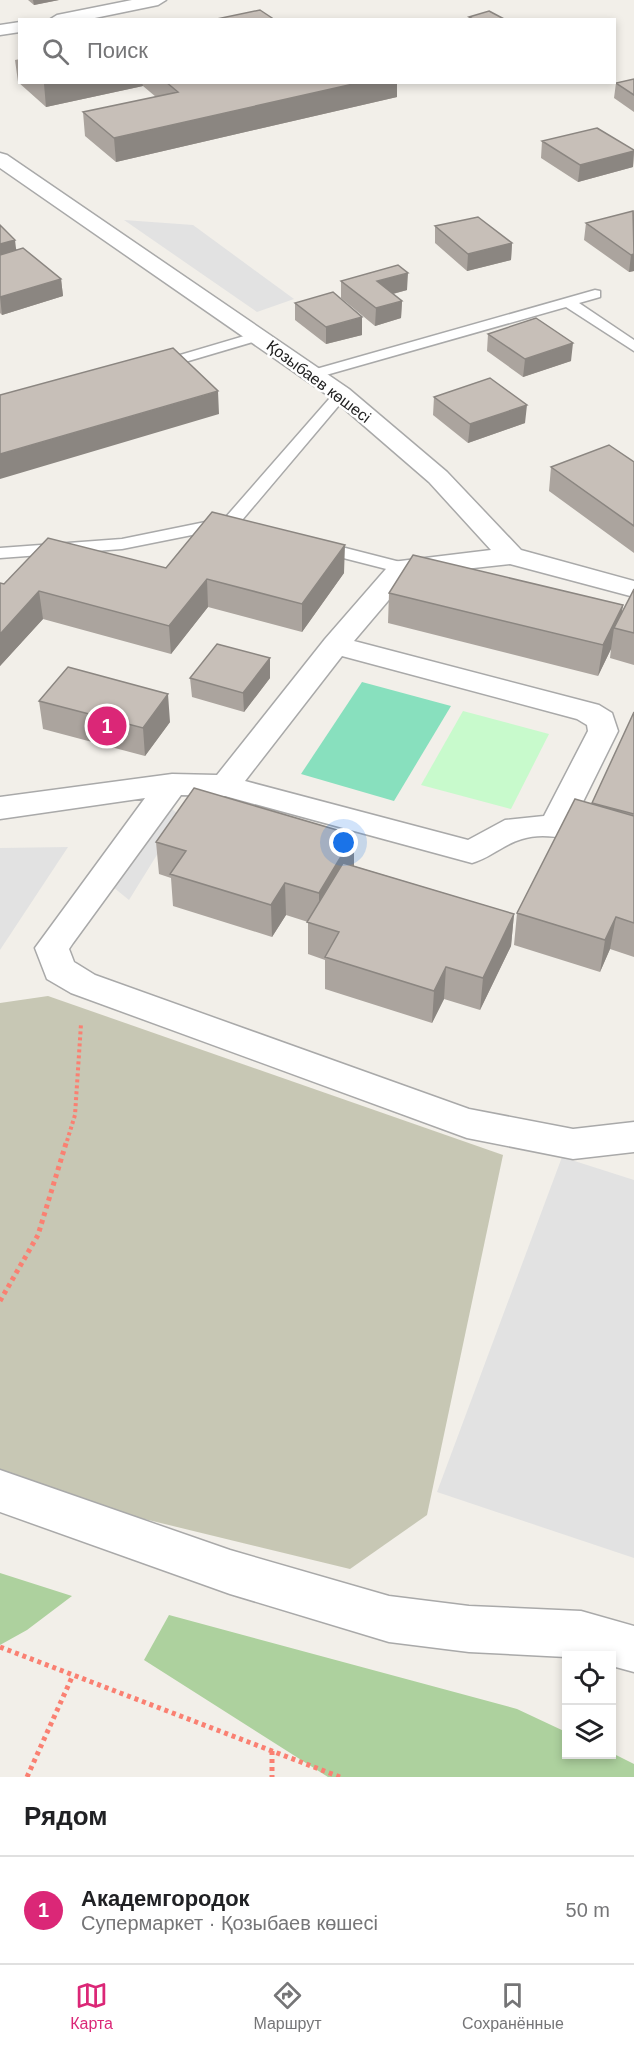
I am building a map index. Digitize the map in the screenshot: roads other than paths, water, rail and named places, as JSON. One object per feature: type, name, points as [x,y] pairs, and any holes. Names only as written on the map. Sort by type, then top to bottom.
[{"type":"street","points":[[67,18],[158,0]]},
{"type":"street","points":[[0,30],[18,27]]},
{"type":"street","name":"Қозыбаев көшесі","points":[[0,159],[341,394],[438,477],[511,556]]},
{"type":"street","points":[[225,786],[335,645],[402,568],[511,556],[634,589]]},
{"type":"street","points":[[335,645],[588,712],[601,720],[603,731],[555,826]]},
{"type":"street","points":[[172,784],[52,948],[59,969],[83,984],[467,1123],[573,1144],[630,1139]]},
{"type":"street","points":[[0,808],[172,784],[225,786],[472,852],[516,828],[555,826],[634,848]]},
{"type":"street","points":[[0,1491],[230,1572],[389,1619],[469,1629],[581,1634],[634,1649]]},
{"type":"lane","points":[[314,374],[595,294]]},
{"type":"lane","points":[[568,302],[634,347]]},
{"type":"lane","points":[[146,369],[258,336]]},
{"type":"lane","points":[[231,522],[341,394]]},
{"type":"lane","points":[[0,553],[122,544],[231,522],[252,528]]},
{"type":"lane","points":[[305,543],[402,568]]},
{"type":"place","name":"Академгородок","points":[[107,726]]}]
